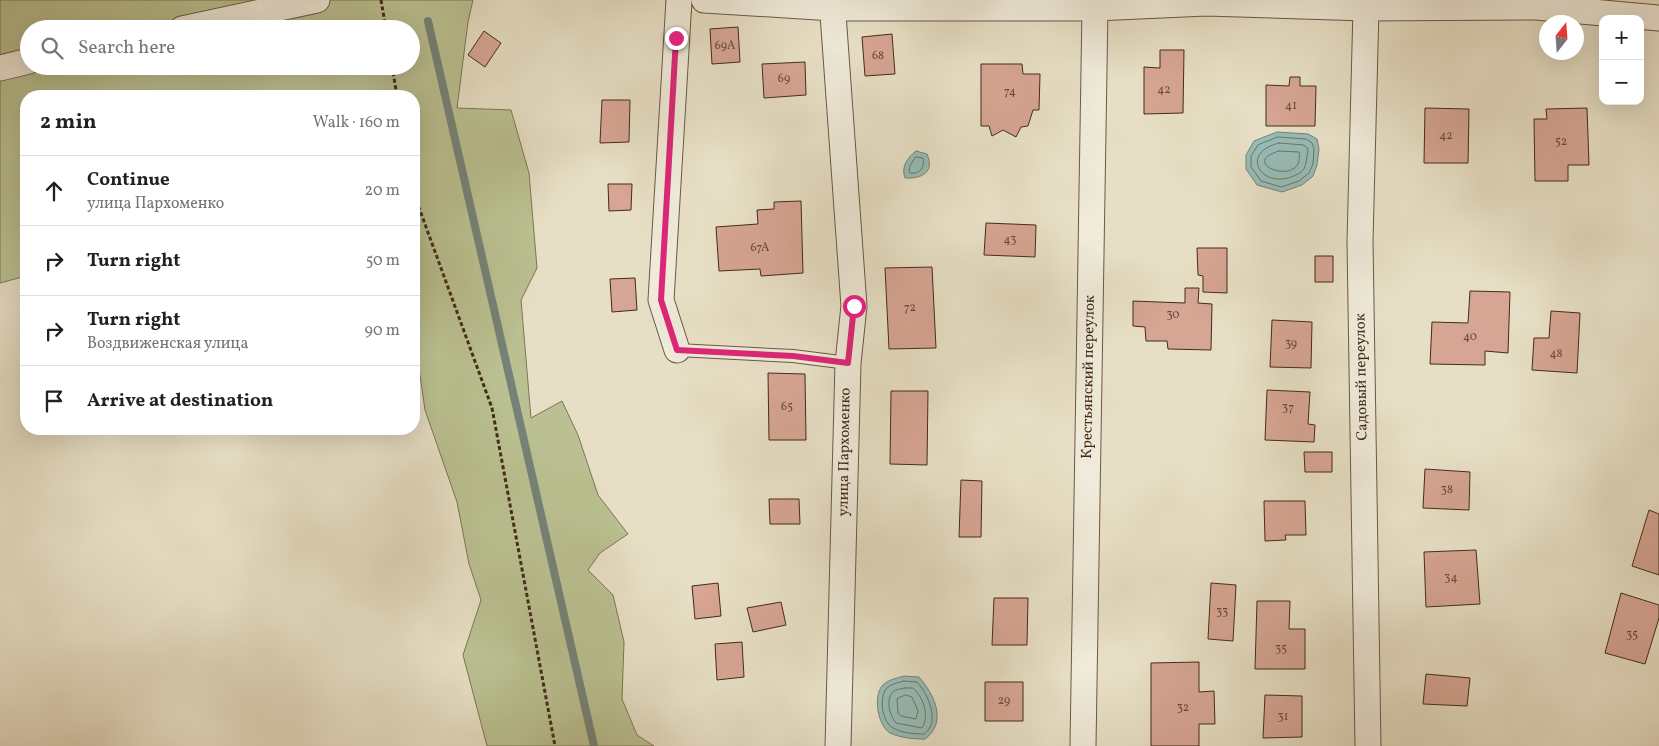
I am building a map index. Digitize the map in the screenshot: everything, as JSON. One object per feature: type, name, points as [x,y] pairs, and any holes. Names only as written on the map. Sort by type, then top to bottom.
[{"type":"street","points":[[224,20],[317,0]]},
{"type":"street","points":[[677,350],[661,300],[678,0]]},
{"type":"street","points":[[704,0],[1095,8],[1206,2],[1366,8],[1616,7],[1659,18]]},
{"type":"street","name":"улица Пархоменко","points":[[833,4],[854,306],[848,363],[838,746]]},
{"type":"street","name":"Крестьянский переулок","points":[[1084,746],[1095,8]]},
{"type":"street","name":"Садовый переулок","points":[[1366,8],[1360,241],[1368,746]]},
{"type":"street","points":[[0,68],[20,64]]},
{"type":"lane","points":[[677,350],[793,356],[848,363]]},
{"type":"path","points":[[381,0],[384,20]]},
{"type":"path","points":[[394,75],[396,90]]},
{"type":"path","points":[[420,210],[492,408],[555,746]]},
{"type":"green space","points":[[0,0],[473,0],[468,22],[457,108],[511,110],[529,173],[537,268],[521,300],[531,418],[562,401],[578,435],[598,495],[628,534],[600,553],[588,570],[613,595],[624,642],[622,699],[637,735],[654,746],[487,746],[463,655],[481,600],[469,564],[457,502],[425,410],[420,375],[420,90],[20,90],[20,278],[0,283]]},
{"type":"water","points":[[1277,132],[1308,134],[1317,139],[1319,149],[1317,165],[1313,176],[1302,185],[1282,192],[1257,185],[1246,169],[1246,155],[1254,141]]},
{"type":"water","points":[[916,151],[927,154],[929,160],[928,170],[922,176],[905,178],[904,170],[906,163]]},
{"type":"water","points":[[904,676],[919,677],[930,691],[934,700],[937,716],[936,725],[925,739],[908,738],[890,733],[882,724],[880,718],[877,704],[879,691],[889,681]]},
{"type":"building","points":[[738,27],[740,62],[712,64],[710,29]]},
{"type":"building","points":[[484,31],[501,43],[485,67],[468,55]]},
{"type":"building","points":[[892,34],[895,74],[865,76],[862,37]]},
{"type":"building","points":[[1160,50],[1184,50],[1183,113],[1144,114],[1144,67],[1160,68]]},
{"type":"building","points":[[805,62],[806,95],[764,98],[762,64]]},
{"type":"building","points":[[981,64],[1022,64],[1023,74],[1040,74],[1039,110],[1033,110],[1028,126],[1021,127],[1016,137],[1003,130],[992,136],[989,126],[981,126]]},
{"type":"building","points":[[1290,77],[1300,77],[1300,86],[1316,86],[1315,126],[1266,126],[1266,85],[1289,86]]},
{"type":"building","points":[[602,100],[630,100],[629,142],[600,143]]},
{"type":"building","points":[[1425,108],[1469,109],[1468,163],[1424,163]]},
{"type":"building","points":[[1587,108],[1589,165],[1568,165],[1568,181],[1535,181],[1534,119],[1547,119],[1546,109]]},
{"type":"building","points":[[608,184],[632,184],[631,210],[609,211]]},
{"type":"building","points":[[801,201],[803,273],[761,276],[760,269],[719,271],[716,227],[758,224],[757,210],[774,209],[774,202]]},
{"type":"building","points":[[986,223],[1036,225],[1035,257],[984,255]]},
{"type":"building","points":[[1197,248],[1227,248],[1227,293],[1203,292],[1203,276],[1198,275]]},
{"type":"building","points":[[1315,256],[1333,256],[1333,282],[1315,282]]},
{"type":"building","points":[[932,267],[936,348],[889,349],[885,268]]},
{"type":"building","points":[[635,278],[637,310],[612,312],[610,279]]},
{"type":"building","points":[[1185,288],[1199,288],[1198,303],[1212,304],[1211,350],[1168,349],[1167,341],[1146,341],[1145,327],[1133,326],[1133,301],[1185,303]]},
{"type":"building","points":[[1470,291],[1510,292],[1508,353],[1485,351],[1485,365],[1430,364],[1432,322],[1468,323]]},
{"type":"building","points":[[1551,311],[1580,313],[1577,373],[1532,370],[1534,338],[1549,338]]},
{"type":"building","points":[[1272,320],[1312,322],[1311,368],[1270,367]]},
{"type":"building","points":[[768,373],[805,374],[806,440],[769,440]]},
{"type":"building","points":[[1267,390],[1310,392],[1308,424],[1315,425],[1314,442],[1265,440]]},
{"type":"building","points":[[891,391],[928,391],[927,465],[890,464]]},
{"type":"building","points":[[1304,452],[1332,452],[1332,472],[1305,472]]},
{"type":"building","points":[[1425,469],[1470,472],[1469,510],[1423,508]]},
{"type":"building","points":[[961,480],[982,481],[981,537],[959,537]]},
{"type":"building","points":[[769,499],[799,499],[800,524],[770,524]]},
{"type":"building","points":[[1264,501],[1305,501],[1306,535],[1285,535],[1286,540],[1265,541]]},
{"type":"building","points":[[1649,510],[1659,514],[1659,575],[1632,566]]},
{"type":"building","points":[[1476,550],[1480,604],[1426,607],[1424,552]]},
{"type":"building","points":[[718,583],[721,616],[695,619],[692,586]]},
{"type":"building","points":[[1211,583],[1236,585],[1233,641],[1208,639]]},
{"type":"building","points":[[1621,593],[1659,605],[1659,618],[1645,664],[1605,653]]},
{"type":"building","points":[[994,598],[1028,598],[1027,645],[992,645]]},
{"type":"building","points":[[1257,601],[1290,601],[1289,629],[1305,629],[1305,669],[1255,669]]},
{"type":"building","points":[[781,602],[786,625],[753,632],[747,608]]},
{"type":"building","points":[[742,642],[744,677],[717,680],[715,644]]},
{"type":"building","points":[[1199,662],[1199,692],[1214,691],[1215,724],[1199,724],[1199,746],[1151,746],[1151,663]]},
{"type":"building","points":[[1426,674],[1470,678],[1467,706],[1423,704]]},
{"type":"building","points":[[985,682],[1023,682],[1023,721],[985,721]]},
{"type":"building","points":[[1265,695],[1302,696],[1302,737],[1263,738]]},
{"type":"waterway","points":[[428,21],[594,746]]},
{"type":"route","points":[[676,38],[661,300],[677,350],[793,356],[848,363],[854,306]]}]
